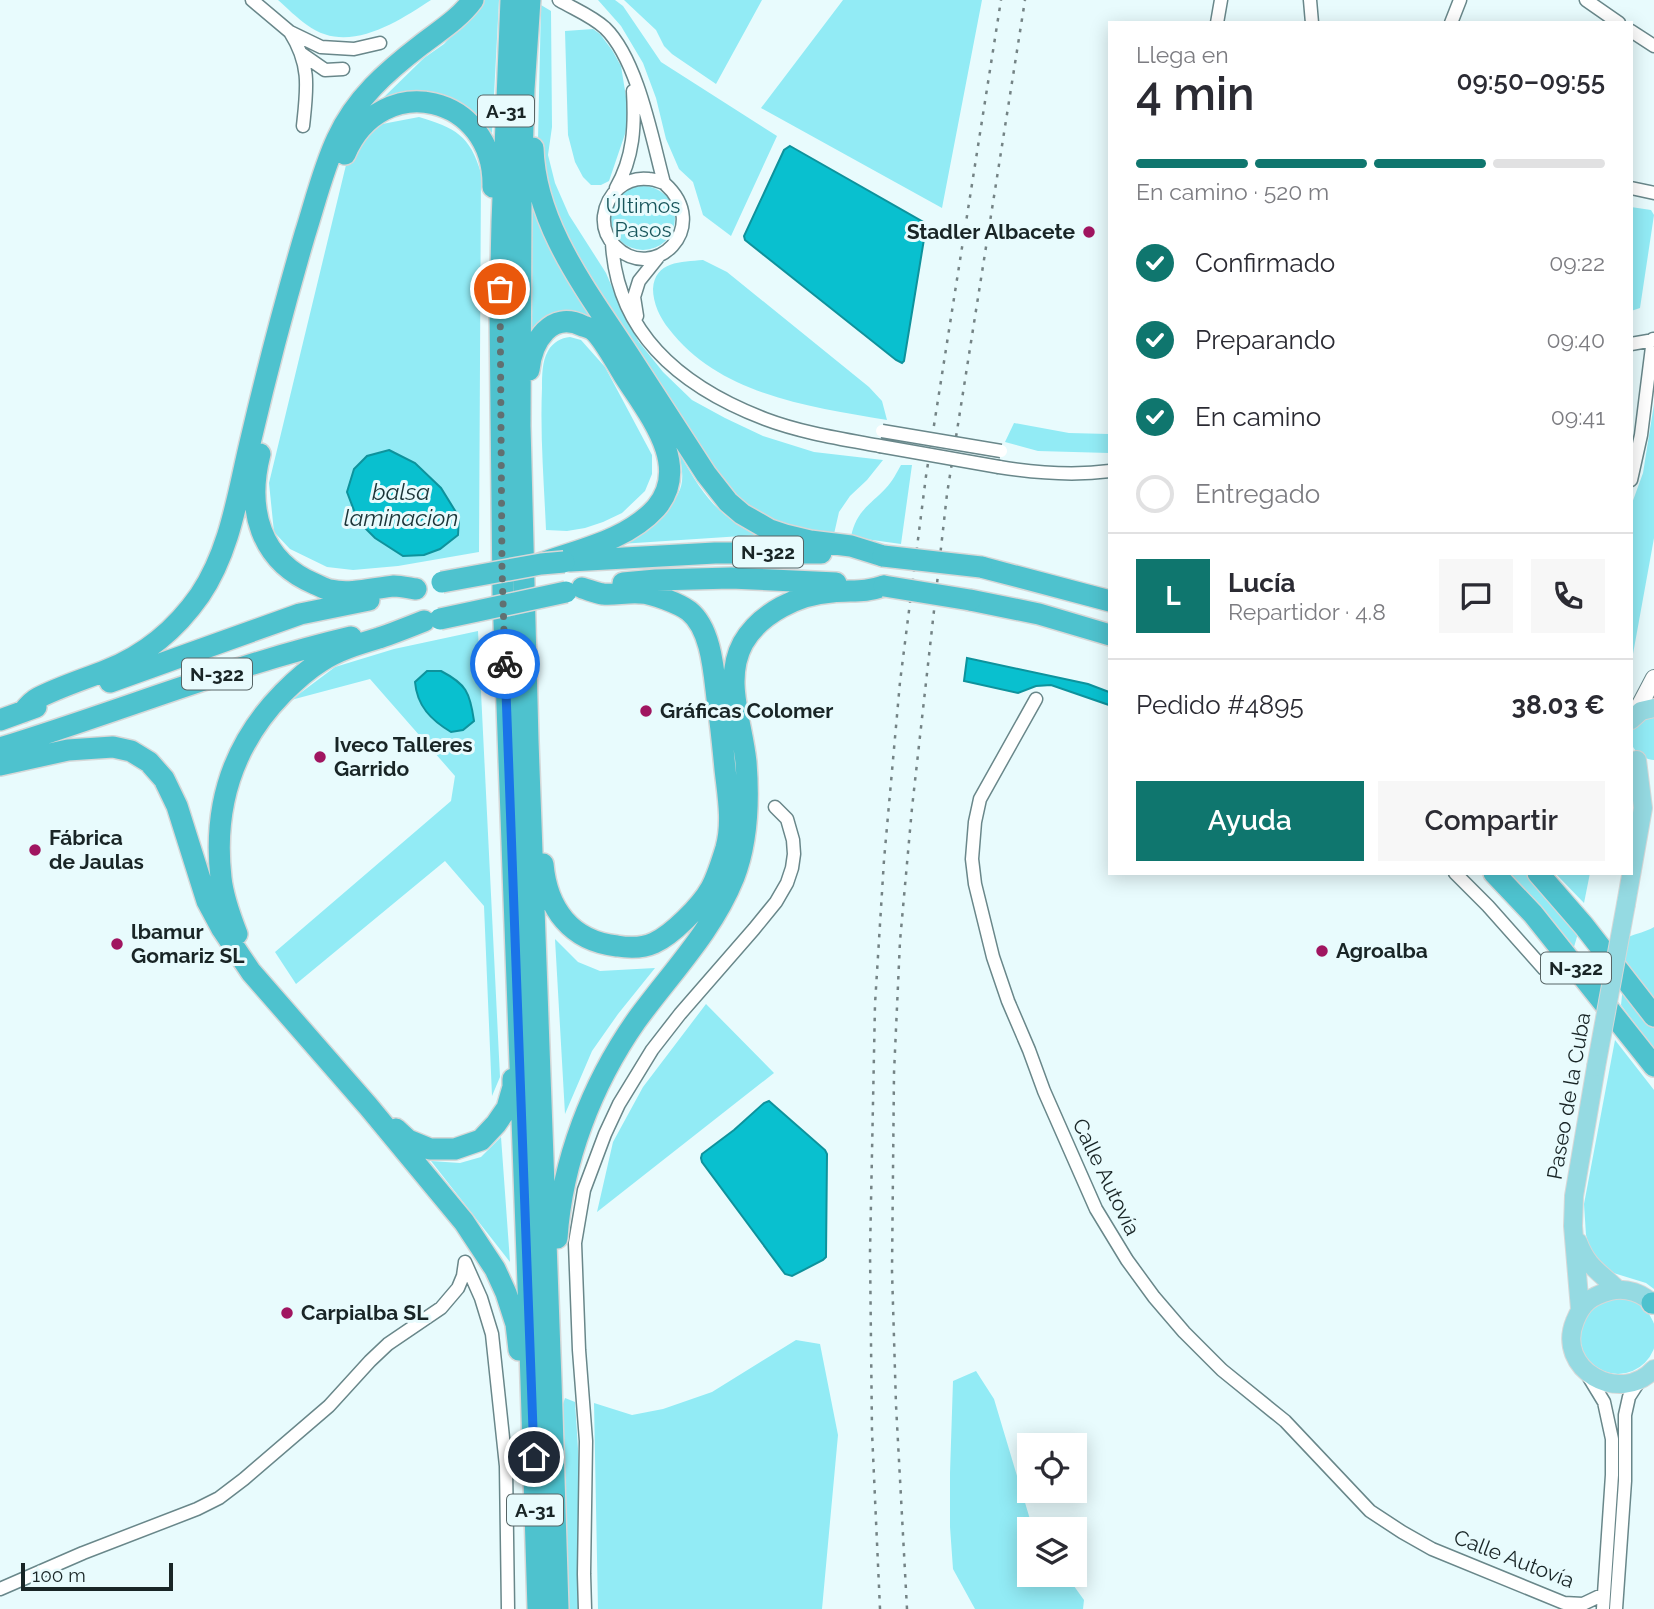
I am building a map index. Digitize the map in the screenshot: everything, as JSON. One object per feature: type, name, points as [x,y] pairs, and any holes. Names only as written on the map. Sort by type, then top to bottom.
[{"type":"highway","points":[[23,712],[36,699],[111,669],[159,641],[200,595],[216,568],[229,532],[289,290],[322,178],[337,139],[354,108],[373,86],[449,24],[472,0]]},
{"type":"highway","name":"A-31","points":[[511,0],[500,325],[503,595],[538,1609]]},
{"type":"highway","name":"A-31","points":[[530,0],[521,196],[520,426],[558,1609]]},
{"type":"highway","points":[[524,89],[532,122],[533,161],[539,195],[554,231],[602,314],[706,474],[728,502],[742,514],[770,530],[810,541],[851,546],[883,556]]},
{"type":"highway","points":[[416,589],[397,586],[364,591],[331,591],[301,578],[282,564],[269,548],[255,508],[258,462],[305,279],[340,166],[351,140],[362,126],[385,110],[409,101],[435,103],[461,115],[484,142],[494,170],[493,201],[502,222]]},
{"type":"highway","points":[[520,426],[529,403],[528,367],[533,347],[544,332],[558,323],[574,321],[593,330],[605,346],[667,448],[670,470],[668,486],[657,506],[648,515],[619,535],[541,564]]},
{"type":"highway","name":"N-322","points":[[0,720],[300,614],[442,582],[541,564],[715,553],[883,556],[981,567],[1108,600]]},
{"type":"highway","name":"N-322","points":[[0,748],[218,674],[319,644],[574,590],[656,580],[731,578],[884,586],[1039,614],[1108,634]]},
{"type":"highway","points":[[548,1298],[555,1271],[559,1213],[571,1157],[587,1112],[608,1066],[636,1022],[716,915],[735,876],[734,847],[730,830],[738,807],[746,761],[734,695],[734,664],[744,641],[761,621],[799,598],[833,592],[867,592],[884,586]]},
{"type":"highway","points":[[574,590],[601,594],[643,593],[689,611],[699,622],[712,659],[738,807]]},
{"type":"highway","points":[[251,972],[226,905],[221,880],[220,818],[235,763],[268,708],[319,662],[346,648],[432,620]]},
{"type":"highway","points":[[0,765],[68,750],[113,747],[131,751],[149,762],[164,779],[177,806],[207,901],[251,972],[369,1106],[464,1222],[495,1269],[516,1324],[524,1387],[533,1410]]},
{"type":"highway","points":[[530,776],[539,802],[544,870],[551,900],[563,921],[582,936],[602,944],[628,948],[653,943],[670,933],[691,914],[711,889],[734,847]]},
{"type":"highway","name":"N-322","points":[[1496,875],[1533,914],[1654,1066]]},
{"type":"highway","name":"N-322","points":[[1540,875],[1584,926],[1654,1016]]},
{"type":"highway","points":[[369,1106],[408,1140],[430,1149],[456,1149],[481,1140],[507,1108],[513,1087],[512,1049],[519,1025]]},
{"type":"main road","points":[[1633,718],[1654,678]]},
{"type":"main road","points":[[1633,718],[1641,711],[1654,708]]},
{"type":"main road","name":"Paseo de la Cuba","points":[[1633,864],[1643,808],[1641,760]]},
{"type":"main road","name":"Paseo de la Cuba","points":[[1643,808],[1654,786]]},
{"type":"main road","name":"Paseo de la Cuba","points":[[1583,1368],[1577,1361],[1572,1345],[1572,1330],[1580,1309],[1573,1226],[1574,1196],[1631,875]]},
{"type":"main road","name":"Paseo de la Cuba","points":[[1573,1226],[1583,1255],[1591,1268],[1617,1289]]},
{"type":"main road","points":[[1580,1309],[1595,1295],[1617,1289],[1643,1295],[1653,1304]]},
{"type":"main road","points":[[1583,1368],[1592,1377],[1614,1384],[1626,1384],[1647,1374]]},
{"type":"street","points":[[252,0],[290,32],[321,47],[354,49],[380,43]]},
{"type":"street","points":[[559,0],[604,27],[629,63],[649,123],[664,183]]},
{"type":"street","points":[[1217,21],[1221,0]]},
{"type":"street","points":[[1310,0],[1312,21]]},
{"type":"street","points":[[1452,21],[1460,0]]},
{"type":"street","points":[[1586,0],[1616,21]]},
{"type":"street","points":[[290,32],[302,54],[306,72],[303,126]]},
{"type":"street","points":[[1633,32],[1654,46]]},
{"type":"street","points":[[302,54],[325,70],[338,72],[321,47]]},
{"type":"street","points":[[633,76],[635,128],[632,148],[623,177],[606,204],[603,221],[612,243],[621,252],[637,258],[659,256]]},
{"type":"street","points":[[615,190],[629,181],[648,178],[664,183],[681,203],[684,221],[680,236],[639,281],[634,297],[637,324]]},
{"type":"street","points":[[1633,188],[1654,193]]},
{"type":"street","points":[[612,243],[613,264],[621,295],[637,324],[668,363],[696,385],[726,402],[767,420],[822,435],[880,446],[1036,473],[1108,471]]},
{"type":"street","points":[[1633,344],[1653,340],[1635,448]]},
{"type":"street","points":[[882,431],[1001,452]]},
{"type":"street","name":"Calle Autovía","points":[[1036,699],[980,799],[972,859],[975,884],[1000,979],[1044,1091],[1097,1209],[1127,1260],[1184,1332],[1222,1370],[1285,1421],[1370,1511],[1432,1549],[1564,1603],[1583,1604],[1604,1594]]},
{"type":"street","points":[[585,1609],[586,1441],[575,1243],[584,1190],[619,1104],[652,1050],[769,911],[786,883],[792,868],[793,840],[787,819],[775,807]]},
{"type":"street","points":[[1457,875],[1489,906],[1544,969]]},
{"type":"street","points":[[0,1589],[83,1553],[197,1509],[229,1491],[329,1406],[388,1344],[442,1308],[458,1289],[465,1262],[481,1298],[492,1334],[506,1466],[508,1609]]},
{"type":"street","name":"Calle Autovía","points":[[1583,1368],[1604,1402],[1612,1439],[1603,1609]]},
{"type":"street","points":[[1616,1609],[1625,1481],[1625,1415],[1629,1397],[1647,1374]]},
{"type":"green space","points":[[278,0],[431,0],[387,26],[355,36],[338,37],[307,25]]},
{"type":"green space","points":[[481,0],[499,0],[492,133],[461,107],[381,100],[424,58],[444,44]]},
{"type":"green space","points":[[598,0],[615,0],[623,6],[661,62],[777,136],[731,236],[703,215],[693,182],[679,169],[666,139],[656,98],[643,63],[621,26]]},
{"type":"green space","points":[[624,0],[762,0],[716,84],[672,54],[664,46],[656,30]]},
{"type":"green space","points":[[843,0],[982,0],[942,208],[761,108]]},
{"type":"green space","points":[[541,5],[551,11],[552,127],[548,155],[555,183],[569,215],[606,273],[639,342],[663,372],[692,400],[725,418],[763,436],[814,452],[883,460],[839,512],[834,534],[811,533],[761,516],[741,501],[708,466],[557,225],[538,140]]},
{"type":"green space","points":[[593,29],[600,34],[621,66],[629,115],[609,181],[601,185],[591,185],[583,177],[575,162],[568,135],[565,31]]},
{"type":"green space","points":[[419,117],[452,130],[466,141],[481,173],[479,552],[398,566],[353,570],[327,567],[290,549],[274,532],[269,483],[346,165],[359,142],[377,125]]},
{"type":"green space","name":"Últimos Pasos","points":[[643,186],[661,192],[669,200],[675,218],[669,236],[661,244],[643,250],[625,244],[617,236],[611,218],[617,200],[625,192]]},
{"type":"green space","points":[[533,199],[597,323],[529,335]]},
{"type":"green space","points":[[1633,207],[1651,210],[1654,215],[1640,308],[1633,310]]},
{"type":"green space","points":[[703,260],[727,272],[869,387],[882,401],[887,420],[828,410],[768,394],[713,369],[690,351],[663,320],[653,289],[655,280],[664,268]]},
{"type":"green space","points":[[570,337],[581,340],[605,367],[652,455],[652,474],[645,491],[622,513],[585,528],[546,530],[541,423],[543,369],[546,355],[552,345],[560,339]]},
{"type":"green space","points":[[1654,404],[1654,538],[1633,654],[1633,500],[1643,473]]},
{"type":"green space","points":[[1014,423],[1069,433],[1108,434],[1108,453],[1038,451],[1005,442]]},
{"type":"green space","points":[[679,453],[710,501],[742,527],[757,535],[620,544],[658,518],[674,501],[682,481]]},
{"type":"green space","points":[[901,465],[912,465],[901,544],[851,537],[860,515],[888,486]]},
{"type":"green space","points":[[478,631],[500,1077],[492,1096],[484,906],[445,861],[296,984],[275,952],[451,801],[455,776],[370,679],[291,700],[335,667],[394,649]]},
{"type":"green space","points":[[1654,715],[1654,760],[1641,756],[1633,747],[1633,728]]},
{"type":"green space","points":[[1512,875],[1530,875],[1579,930],[1574,947]]},
{"type":"green space","points":[[1557,875],[1590,875],[1584,903]]},
{"type":"green space","points":[[1654,927],[1654,1000],[1623,962],[1628,937]]},
{"type":"green space","points":[[555,939],[578,962],[600,971],[655,968],[592,1051],[565,1114]]},
{"type":"green space","points":[[1623,986],[1654,1025],[1654,1049],[1621,1005]]},
{"type":"green space","points":[[706,1004],[774,1073],[597,1212],[613,1142],[643,1087]]},
{"type":"green space","points":[[1615,1040],[1654,1090],[1654,1289],[1646,1283],[1607,1271],[1589,1246],[1586,1235],[1584,1204]]},
{"type":"green space","points":[[501,1137],[510,1262],[431,1161],[460,1163],[481,1157]]},
{"type":"green space","points":[[1618,1298],[1632,1301],[1645,1309],[1653,1322],[1653,1350],[1645,1363],[1632,1371],[1618,1374],[1604,1371],[1591,1363],[1583,1350],[1580,1336],[1583,1322],[1591,1309],[1604,1301]]},
{"type":"green space","points":[[796,1340],[820,1344],[838,1435],[822,1609],[598,1609],[594,1403],[632,1415],[663,1409],[712,1392]]},
{"type":"green space","points":[[976,1371],[994,1399],[1017,1476],[1017,1503],[1025,1503],[1029,1517],[1017,1517],[1017,1587],[1075,1587],[1084,1600],[1083,1609],[975,1609],[953,1569],[950,1473],[953,1381]]},
{"type":"green space","points":[[565,1398],[575,1402],[580,1480],[581,1609],[566,1609]]},
{"type":"water","points":[[790,146],[925,223],[902,363],[745,240],[744,236],[784,150]]},
{"type":"water","name":"balsa laminacion","points":[[389,450],[415,463],[441,488],[459,517],[458,535],[440,549],[424,555],[403,556],[375,538],[358,521],[347,492],[354,469],[367,456]]},
{"type":"water","points":[[967,658],[1088,684],[1108,692],[1108,705],[1051,685],[1036,686],[1018,693],[964,681]]},
{"type":"water","points":[[427,671],[441,671],[461,685],[471,703],[474,721],[463,730],[451,732],[431,717],[416,691],[415,682]]},
{"type":"water","points":[[769,1101],[827,1154],[826,1257],[792,1276],[785,1274],[701,1158],[702,1154]]},
{"type":"railway","points":[[880,1609],[872,1432],[870,1252],[875,1004],[884,860],[900,682],[926,476],[1001,0]]},
{"type":"railway","points":[[907,1609],[892,1271],[894,1073],[900,941],[947,494],[1025,0]]},
{"type":"way so far","points":[[500,289],[505,664]]},
{"type":"place","name":"Stadler Albacete","points":[[1089,232]]},
{"type":"place","name":"Gráficas Colomer","points":[[646,711]]},
{"type":"place","name":"Iveco Talleres Garrido","points":[[320,757]]},
{"type":"place","name":"Fábrica de Jaulas","points":[[35,850]]},
{"type":"place","name":"lbamur Gomariz SL","points":[[117,944]]},
{"type":"place","name":"Agroalba","points":[[1322,951]]},
{"type":"place","name":"Carpialba SL","points":[[287,1313]]},
{"type":"route","points":[[505,664],[534,1457]]}]
